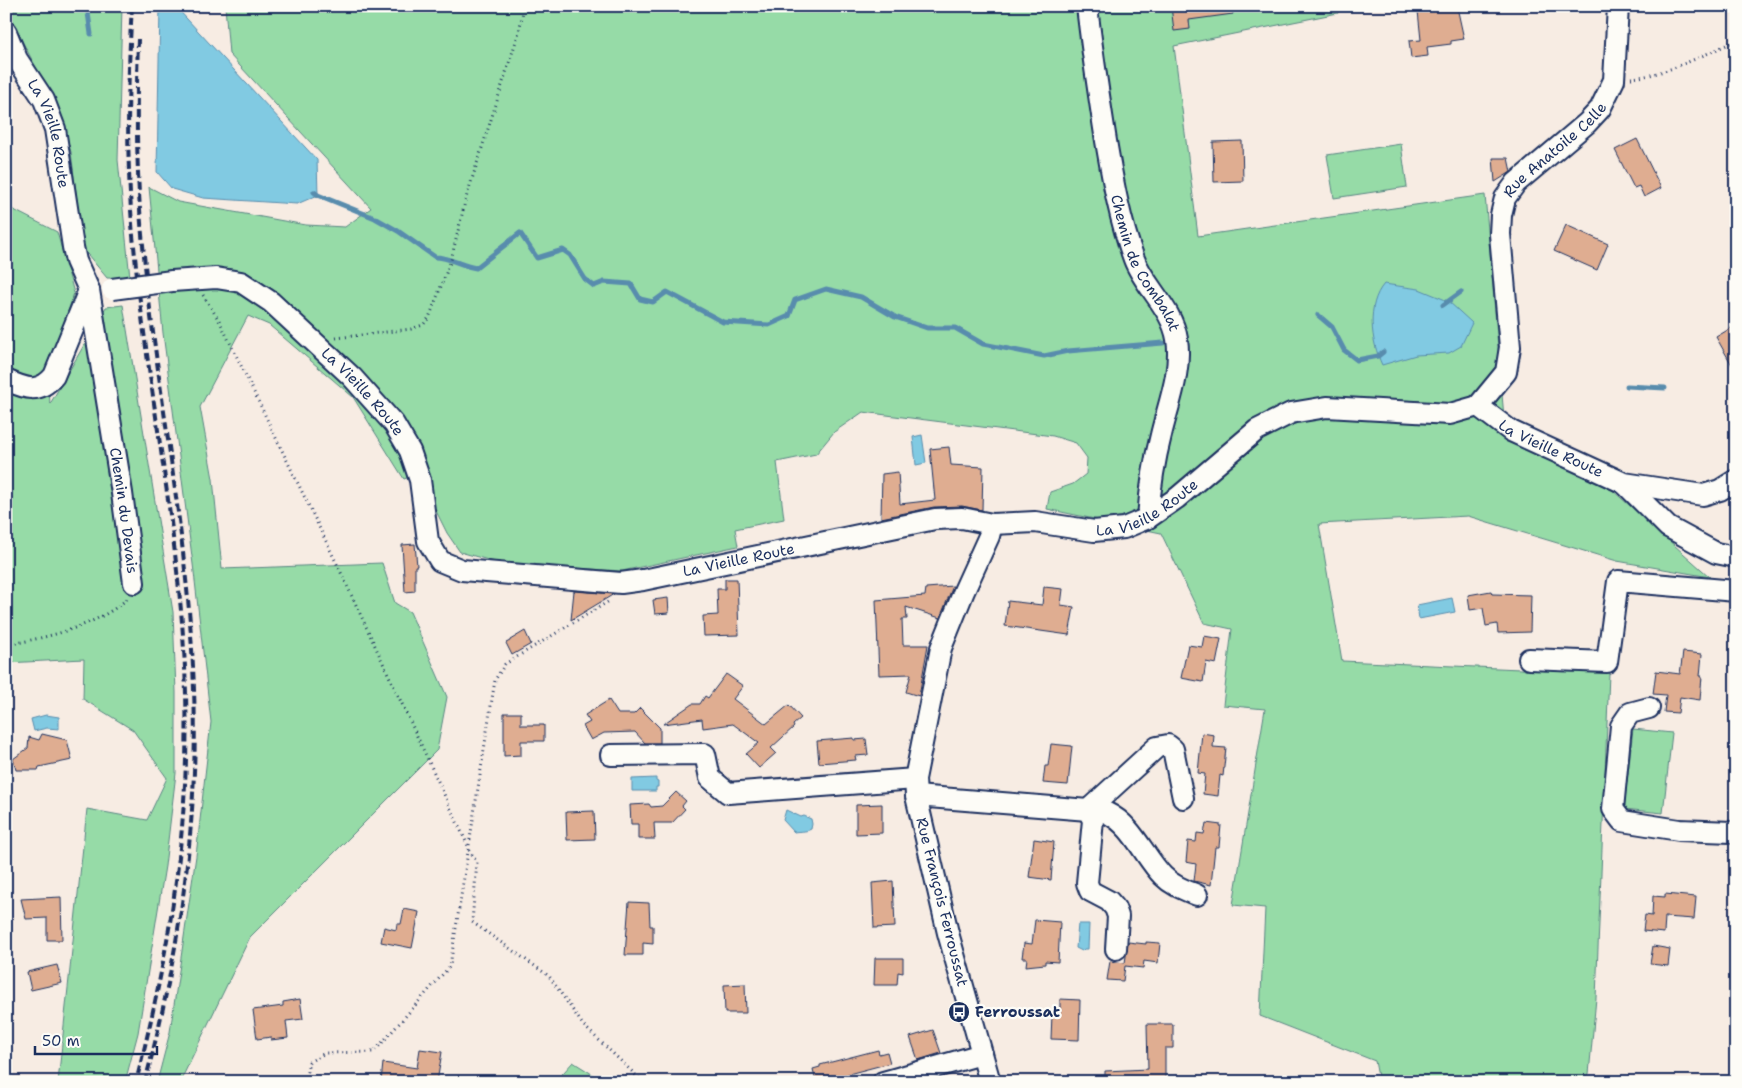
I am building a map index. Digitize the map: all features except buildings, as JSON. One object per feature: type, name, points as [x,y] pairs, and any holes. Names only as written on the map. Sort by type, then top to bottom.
[{"type":"street","name":"Chemin de Combalat","points":[[1087,6],[1093,65],[1117,205],[1135,262],[1170,316],[1177,338],[1178,357],[1174,384],[1160,437],[1148,518]]},
{"type":"street","name":"Rue Anatoile Celle","points":[[1478,406],[1506,372],[1510,347],[1500,234],[1501,215],[1505,198],[1516,183],[1587,123],[1600,109],[1614,80],[1618,6]]},
{"type":"street","name":"La Vieille Route","points":[[6,32],[12,54],[44,100],[55,129],[69,228],[76,261],[88,290],[216,278],[241,282],[271,302],[358,384],[394,424],[410,451],[420,480],[428,541],[440,561],[462,570],[621,583],[935,519],[962,518],[992,524],[1035,522],[1094,531],[1124,528],[1148,518],[1177,498],[1257,430],[1291,413],[1327,407],[1450,414],[1478,406],[1511,431],[1624,483],[1668,527],[1716,553],[1736,557]]},
{"type":"street","points":[[6,380],[34,389],[47,385],[54,376],[88,290]]},
{"type":"street","name":"Chemin du Devais","points":[[88,290],[122,493],[134,583]]},
{"type":"street","points":[[1624,483],[1703,495],[1720,490],[1736,480]]},
{"type":"street","name":"Rue François Ferroussat","points":[[990,1082],[948,933],[915,788],[941,648],[989,536],[992,524]]},
{"type":"street","points":[[1529,659],[1607,662],[1618,581],[1736,591]]},
{"type":"street","points":[[1649,708],[1630,713],[1621,726],[1613,809],[1622,821],[1679,830],[1732,832],[1736,834]]},
{"type":"street","points":[[1088,810],[1158,747],[1168,745],[1173,749],[1183,798]]},
{"type":"street","points":[[611,755],[705,754],[710,778],[728,793],[915,788],[944,797],[1106,812],[1116,818],[1126,828],[1162,876],[1174,886],[1197,895]]},
{"type":"street","points":[[1088,810],[1093,820],[1087,883],[1090,890],[1109,901],[1115,908],[1118,916],[1116,949]]},
{"type":"street","points":[[883,1082],[982,1054]]},
{"type":"path","points":[[311,340],[411,329],[423,325],[429,318],[451,260],[466,198],[519,32],[524,6]]},
{"type":"path","points":[[1629,78],[1644,77],[1736,41]]},
{"type":"path","points":[[182,280],[225,331],[337,564],[469,849],[478,862],[472,922],[550,976],[583,1025],[643,1082]]},
{"type":"path","name":"Chemin du Devais","points":[[6,645],[63,632],[104,615],[128,597],[134,583]]},
{"type":"path","points":[[305,1082],[309,1062],[325,1053],[374,1052],[450,966],[495,680],[505,664],[616,598],[621,583]]},
{"type":"green space","points":[[6,6],[122,6],[118,160],[130,278],[107,278],[83,249],[71,152],[58,110],[18,33],[6,40]]},
{"type":"green space","points":[[225,6],[1339,6],[1338,13],[1174,46],[1198,236],[1485,195],[1506,441],[1611,489],[1710,577],[1617,561],[1468,516],[1319,524],[1342,661],[1609,673],[1596,998],[1589,1074],[1579,1082],[1379,1082],[1375,1061],[1260,1016],[1265,908],[1233,905],[1265,709],[1223,705],[1232,629],[1204,623],[1161,533],[1047,509],[1050,492],[1073,484],[1086,474],[1087,458],[1076,443],[1053,436],[863,412],[834,432],[816,454],[777,462],[784,519],[735,529],[738,546],[622,571],[499,563],[460,552],[447,533],[433,505],[427,470],[404,479],[353,397],[269,325],[248,316],[200,407],[213,479],[222,569],[382,563],[395,603],[410,612],[447,697],[437,750],[250,937],[182,1078],[186,1082],[157,1082],[170,1032],[196,856],[211,722],[163,333],[149,187],[178,202],[306,225],[345,227],[371,208],[229,54]]},
{"type":"green space","points":[[1401,144],[1407,187],[1334,198],[1327,155]]},
{"type":"green space","points":[[6,206],[57,232],[74,293],[48,373],[50,404],[106,307],[123,305],[173,612],[176,692],[176,773],[165,866],[138,1033],[125,1082],[58,1082],[87,809],[147,820],[167,778],[133,730],[83,699],[84,659],[6,663]]},
{"type":"green space","points":[[1633,729],[1672,733],[1663,813],[1624,809]]},
{"type":"green space","points":[[573,1062],[600,1079],[599,1082],[555,1082]]},
{"type":"water","points":[[160,6],[175,6],[317,160],[318,195],[297,204],[203,198],[172,189],[157,172]]},
{"type":"water","points":[[1384,284],[1419,289],[1448,301],[1472,323],[1461,346],[1449,353],[1416,355],[1382,365],[1375,345],[1372,323],[1375,302]]},
{"type":"water","points":[[922,435],[926,463],[916,465],[913,437]]},
{"type":"water","points":[[1452,598],[1455,612],[1419,619],[1417,605]]},
{"type":"water","points":[[46,715],[59,717],[59,729],[47,728],[34,731],[31,719]]},
{"type":"water","points":[[656,778],[658,787],[656,787],[656,791],[632,791],[632,779]]},
{"type":"water","points":[[786,810],[801,817],[804,816],[811,819],[811,829],[794,832],[783,820]]},
{"type":"water","points":[[1078,924],[1089,924],[1088,949],[1082,951],[1076,948]]},
{"type":"waterway","points":[[87,6],[91,34]]},
{"type":"waterway","points":[[314,192],[375,218],[398,231],[435,257],[445,258],[476,268],[520,233],[537,258],[563,250],[570,255],[585,279],[594,286],[604,282],[631,284],[640,299],[653,302],[667,292],[723,322],[769,325],[789,316],[795,300],[826,289],[861,297],[895,317],[927,328],[955,328],[983,344],[1044,356],[1068,351],[1163,343]]},
{"type":"waterway","points":[[1443,305],[1461,292]]},
{"type":"waterway","points":[[1318,315],[1332,327],[1344,350],[1357,360],[1378,356],[1383,352]]},
{"type":"waterway","points":[[1627,386],[1665,388]]},
{"type":"railway","points":[[132,6],[128,126],[131,216],[147,358],[178,582],[186,694],[185,793],[175,890],[158,986],[136,1082]]},
{"type":"railway","points":[[138,39],[137,142],[141,219],[149,301],[186,578],[191,634],[195,740],[190,839],[177,937],[168,985],[145,1082]]},
{"type":"place","name":"Ferroussat","points":[[959,1012]]}]
